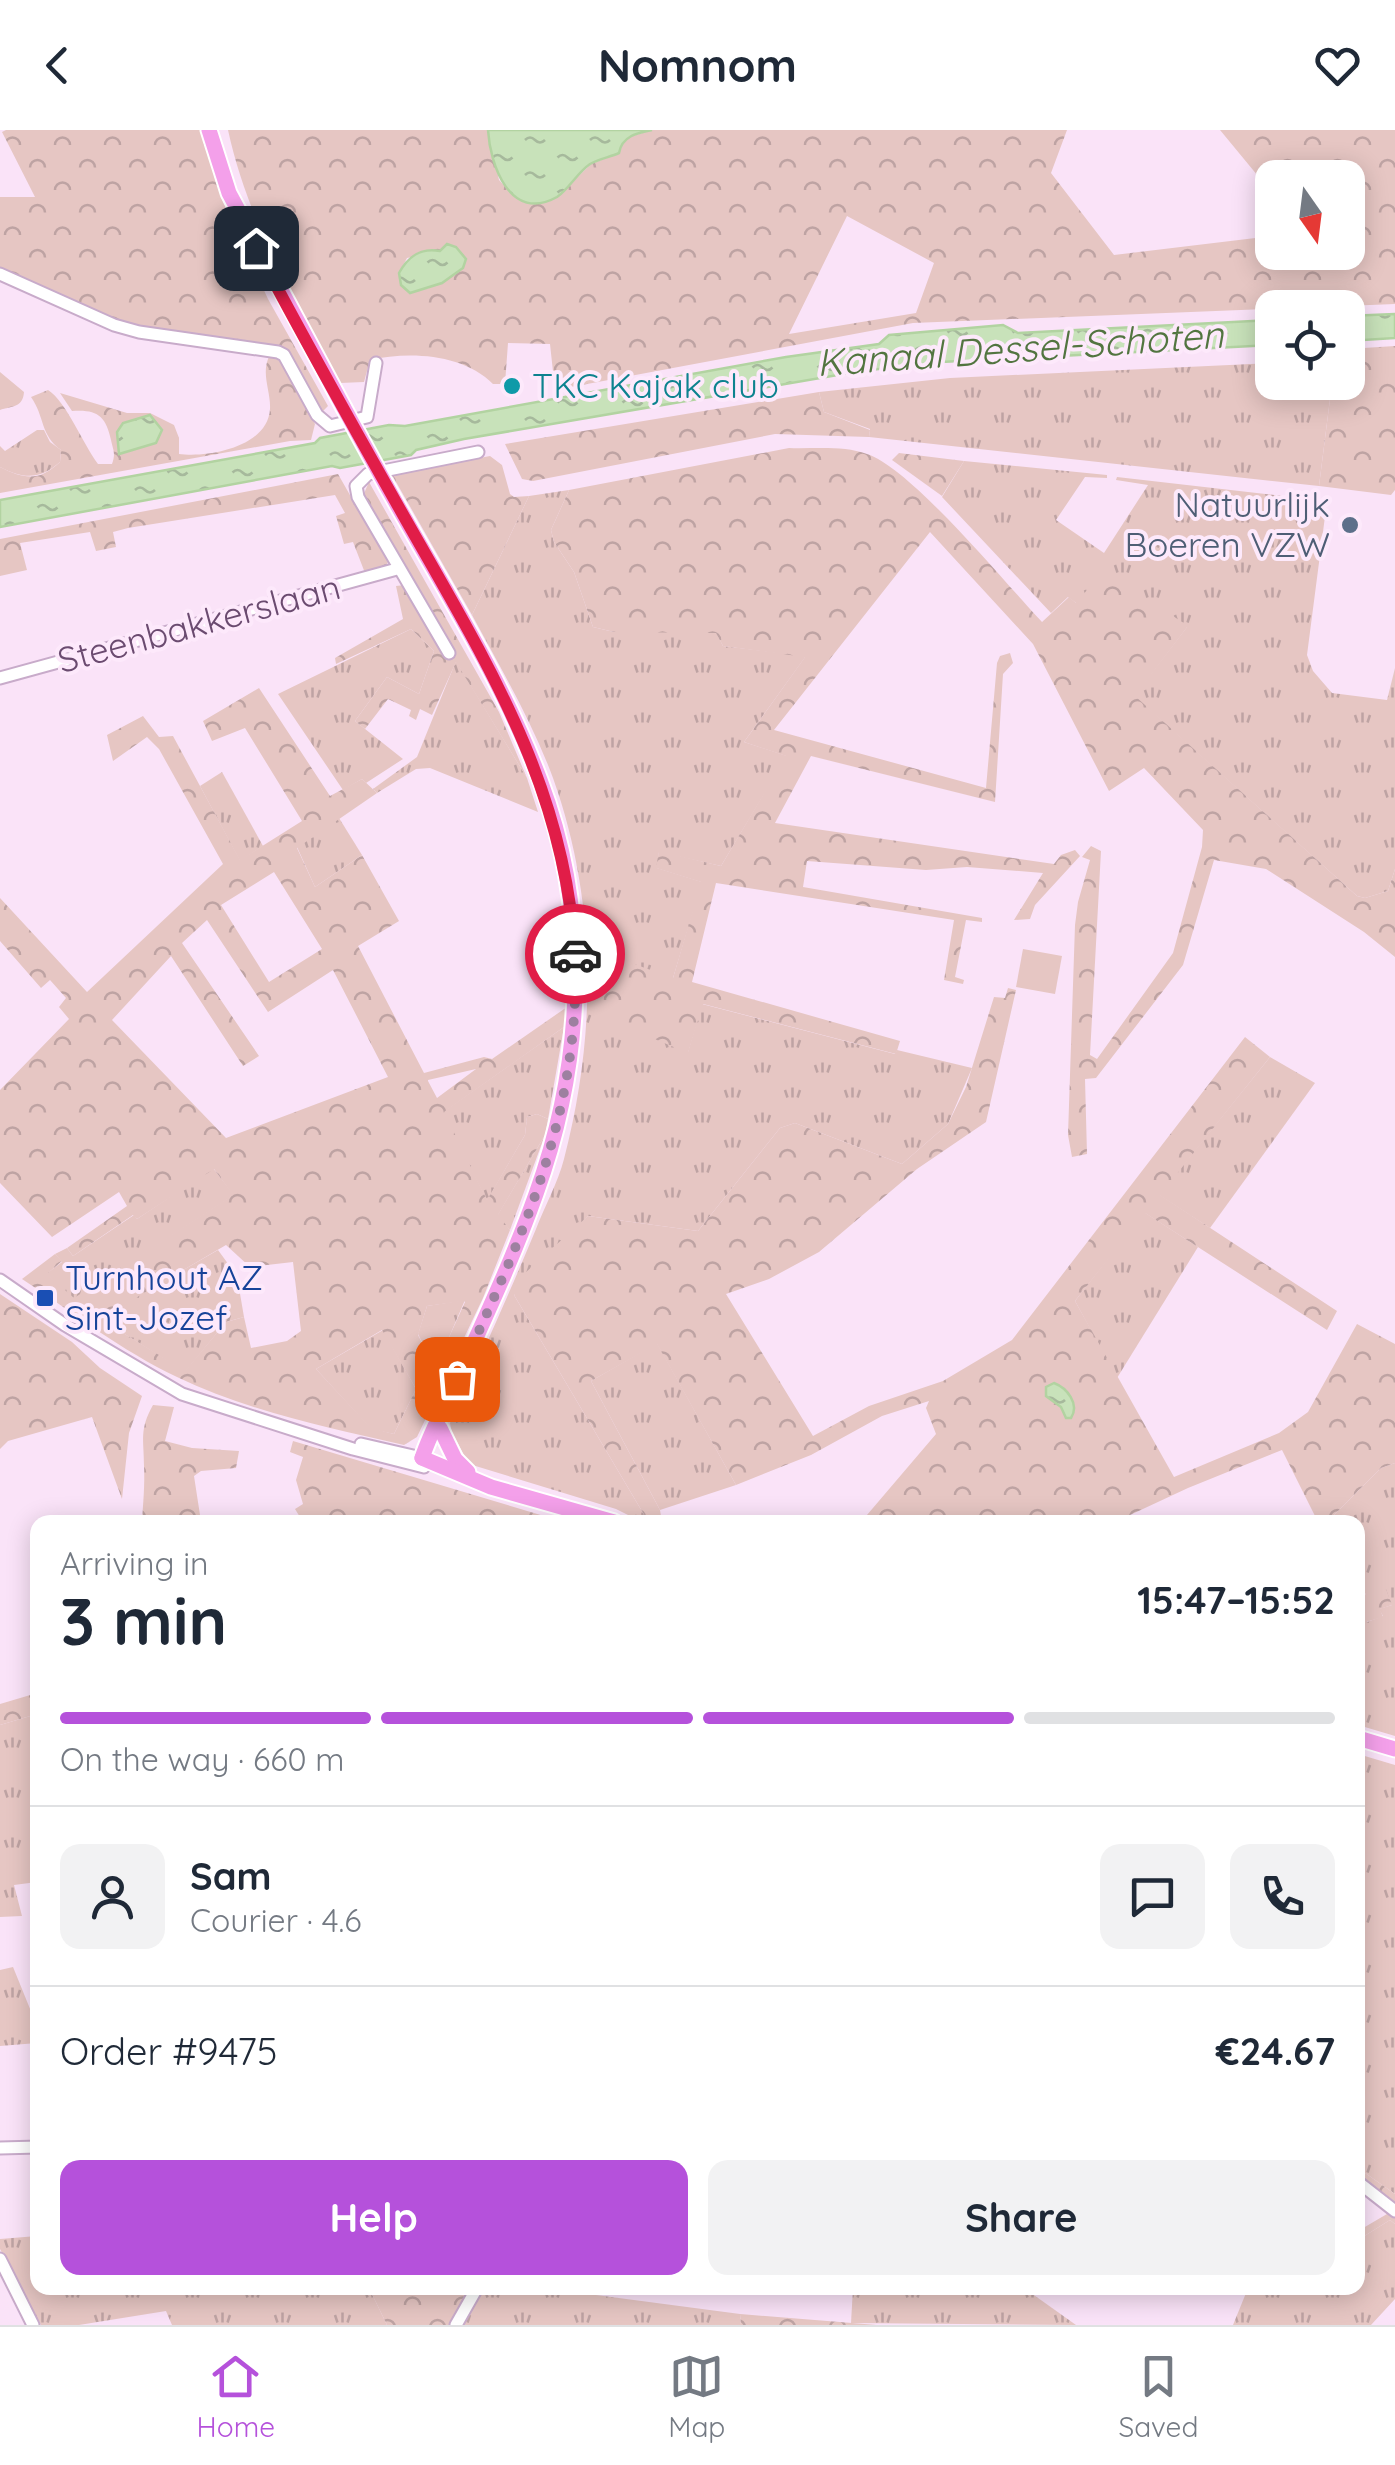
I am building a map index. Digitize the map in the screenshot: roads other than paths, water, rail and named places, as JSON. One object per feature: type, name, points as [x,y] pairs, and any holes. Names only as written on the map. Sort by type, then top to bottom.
[{"type":"main road","points":[[209,130],[229,194],[500,692],[541,781],[565,871],[575,949],[576,1002],[572,1053],[556,1132],[518,1242],[423,1456]]},
{"type":"main road","points":[[220,130],[242,217]]},
{"type":"main road","points":[[423,1456],[440,1428],[444,1408]]},
{"type":"main road","points":[[440,1428],[460,1468],[497,1488]]},
{"type":"main road","points":[[423,1456],[497,1488],[590,1515]]},
{"type":"main road","points":[[1365,1740],[1395,1749]]},
{"type":"street","points":[[0,274],[114,325],[278,352],[284,355],[316,416],[330,426],[366,417],[376,363]]},
{"type":"street","points":[[449,653],[397,569],[358,497],[356,486],[368,474],[478,452]]},
{"type":"street","name":"Steenbakkerslaan","points":[[0,678],[397,569]]},
{"type":"street","points":[[0,1280],[182,1394],[342,1444],[423,1456]]},
{"type":"street","points":[[342,1444],[423,1456]]},
{"type":"street","points":[[0,2148],[30,2147]]},
{"type":"street","points":[[1365,2187],[1395,2211]]},
{"type":"street","points":[[0,2259],[34,2325]]},
{"type":"street","points":[[456,2325],[474,2295]]},
{"type":"water","points":[[488,130],[652,130],[631,136],[619,153],[590,164],[561,194],[541,203],[527,202],[506,186],[493,159]]},
{"type":"water","points":[[447,244],[456,247],[466,259],[463,268],[442,283],[410,293],[401,285],[399,273],[411,258],[426,250],[440,251]]},
{"type":"water","points":[[1395,314],[1395,338],[1365,340],[1365,315]]},
{"type":"water","name":"Kanaal Dessel-Schoten","points":[[1255,321],[1255,346],[941,362],[861,371],[464,439],[416,450],[411,455],[0,527],[0,500],[315,443],[320,438],[879,344],[889,335],[1003,325],[1018,333]]},
{"type":"water","points":[[150,415],[162,430],[156,443],[119,454],[117,432],[123,423]]},
{"type":"water","points":[[1054,1383],[1071,1397],[1071,1418],[1066,1418],[1061,1407],[1046,1396],[1046,1387]]},
{"type":"place","name":"TKC Kajak club","points":[[512,386]]},
{"type":"place","name":"Natuurlijk Boeren VZW","points":[[1350,525]]},
{"type":"place","name":"Turnhout AZ Sint-Jozef","points":[[45,1298]]}]
